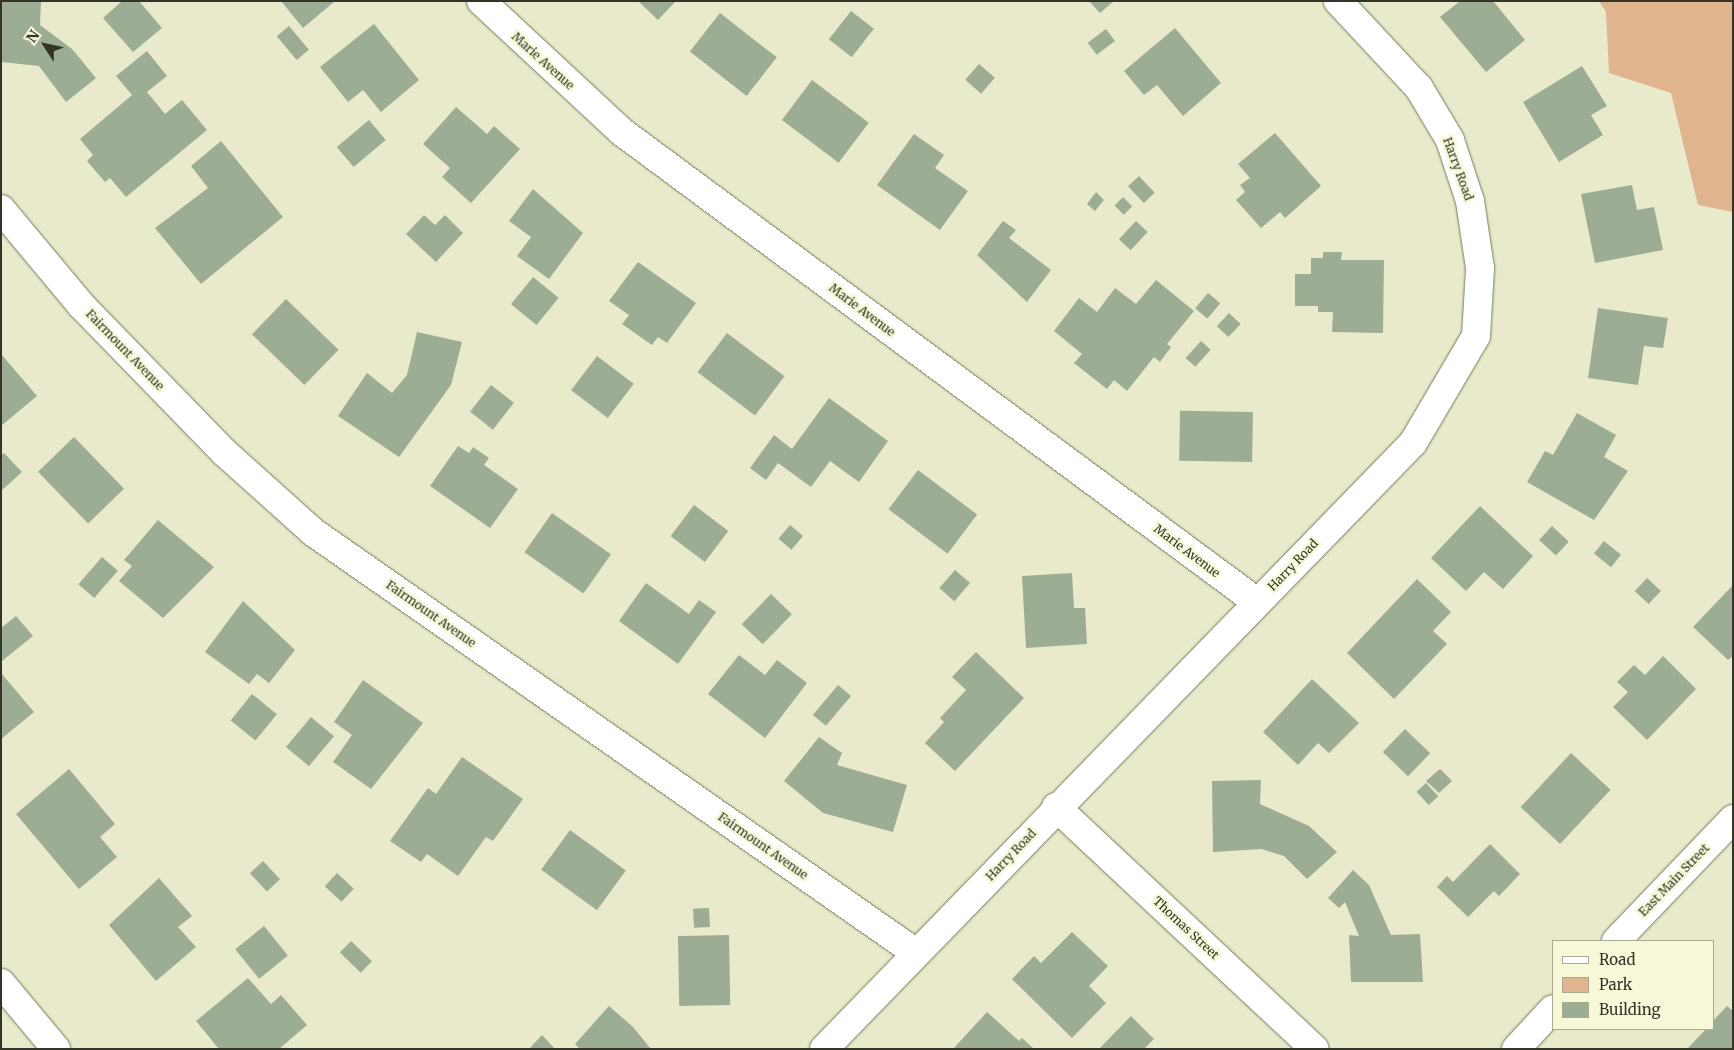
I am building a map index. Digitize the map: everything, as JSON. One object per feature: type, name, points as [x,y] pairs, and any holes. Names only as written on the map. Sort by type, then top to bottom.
[{"type":"street","name":"Marie Avenue","points":[[481,1],[622,132],[1256,602]]},
{"type":"street","name":"Harry Road","points":[[824,1049],[1056,807],[1413,443],[1476,336],[1480,268],[1470,201],[1450,140],[1420,88],[1338,1]]},
{"type":"street","name":"Fairmount Avenue","points":[[1,209],[88,312],[225,454],[313,532],[916,953]]},
{"type":"street","name":"Thomas Street","points":[[1056,807],[1316,1049]]},
{"type":"street","name":"East Main Street","points":[[1617,940],[1733,819]]},
{"type":"street","points":[[1,983],[56,1049]]},
{"type":"street","points":[[1516,1049],[1552,1010]]},
{"type":"green space","points":[[1599,1],[1733,1],[1733,212],[1698,205],[1671,93],[1609,73],[1606,12]]},
{"type":"building","points":[[1,1],[41,1],[40,25],[72,49],[96,78],[66,102],[39,66],[1,62]]},
{"type":"building","points":[[122,1],[139,1],[162,28],[133,52],[103,18]]},
{"type":"building","points":[[281,1],[335,1],[303,28]]},
{"type":"building","points":[[638,1],[676,1],[658,20]]},
{"type":"building","points":[[1089,1],[1114,1],[1100,13]]},
{"type":"building","points":[[1460,1],[1493,1],[1525,40],[1486,72],[1440,17]]},
{"type":"building","points":[[851,11],[874,29],[852,57],[829,39]]},
{"type":"building","points":[[720,13],[777,57],[747,96],[690,52]]},
{"type":"building","points":[[374,24],[419,80],[381,112],[363,90],[348,102],[320,67]]},
{"type":"building","points":[[289,26],[309,50],[297,60],[277,36]]},
{"type":"building","points":[[1175,28],[1221,83],[1183,116],[1157,85],[1144,95],[1124,71]]},
{"type":"building","points":[[1106,29],[1115,41],[1097,55],[1088,43]]},
{"type":"building","points":[[147,51],[167,76],[147,92],[165,114],[182,100],[207,130],[126,197],[110,178],[105,182],[87,161],[93,155],[80,139],[132,95],[116,76]]},
{"type":"building","points":[[979,64],[995,78],[981,94],[965,80]]},
{"type":"building","points":[[1582,66],[1607,106],[1591,115],[1603,135],[1559,162],[1523,102]]},
{"type":"building","points":[[812,80],[869,123],[839,163],[782,120]]},
{"type":"building","points":[[456,107],[487,134],[494,126],[520,149],[471,203],[442,177],[450,168],[423,144]]},
{"type":"building","points":[[369,120],[386,140],[354,167],[337,147]]},
{"type":"building","points":[[1275,133],[1321,186],[1285,218],[1280,212],[1261,228],[1236,200],[1245,192],[1240,185],[1250,178],[1238,164]]},
{"type":"building","points":[[914,134],[944,155],[935,168],[968,191],[940,230],[877,185]]},
{"type":"building","points":[[221,141],[283,217],[201,284],[155,228],[208,188],[191,166]]},
{"type":"building","points":[[1139,176],[1155,193],[1144,203],[1128,186]]},
{"type":"building","points":[[1632,185],[1637,210],[1654,207],[1663,250],[1595,263],[1581,194]]},
{"type":"building","points":[[533,189],[583,233],[549,279],[517,256],[531,237],[509,221]]},
{"type":"building","points":[[1096,192],[1104,200],[1095,211],[1087,204]]},
{"type":"building","points":[[1123,197],[1132,206],[1124,215],[1115,205]]},
{"type":"building","points":[[424,215],[435,225],[445,215],[463,233],[436,262],[406,234]]},
{"type":"building","points":[[1003,221],[1016,230],[1009,238],[1051,270],[1027,302],[977,255]]},
{"type":"building","points":[[1136,221],[1148,232],[1131,250],[1119,239]]},
{"type":"building","points":[[1323,252],[1342,252],[1341,260],[1384,260],[1383,333],[1332,332],[1333,312],[1318,312],[1318,306],[1295,306],[1295,274],[1311,274],[1311,258],[1323,258]]},
{"type":"building","points":[[638,262],[696,303],[667,343],[658,337],[652,345],[622,324],[629,315],[609,301]]},
{"type":"building","points":[[533,277],[559,298],[537,325],[511,304]]},
{"type":"building","points":[[1156,280],[1194,311],[1167,344],[1171,347],[1160,362],[1154,357],[1127,391],[1114,380],[1107,389],[1074,363],[1082,354],[1054,331],[1079,298],[1097,312],[1115,288],[1136,304]]},
{"type":"building","points":[[1208,293],[1220,303],[1207,319],[1195,308]]},
{"type":"building","points":[[286,299],[339,350],[304,385],[252,334]]},
{"type":"building","points":[[1598,308],[1668,318],[1663,348],[1644,346],[1638,385],[1588,378]]},
{"type":"building","points":[[1229,313],[1241,324],[1228,337],[1217,326]]},
{"type":"building","points":[[417,332],[462,342],[451,385],[399,457],[338,416],[367,373],[392,393],[407,375]]},
{"type":"building","points":[[727,333],[785,376],[755,415],[698,372]]},
{"type":"building","points":[[1201,341],[1211,350],[1195,367],[1186,358]]},
{"type":"building","points":[[1,354],[37,396],[1,426]]},
{"type":"building","points":[[597,356],[634,384],[608,418],[571,390]]},
{"type":"building","points":[[491,385],[514,403],[493,430],[470,412]]},
{"type":"building","points":[[829,398],[888,441],[859,482],[830,461],[811,487],[778,463],[766,480],[750,468],[774,435],[792,449]]},
{"type":"building","points":[[1180,411],[1253,412],[1252,462],[1179,461]]},
{"type":"building","points":[[1577,413],[1616,435],[1604,457],[1628,471],[1594,520],[1527,482],[1545,451],[1553,455]]},
{"type":"building","points":[[74,437],[124,489],[88,524],[38,472]]},
{"type":"building","points":[[458,446],[469,453],[473,447],[489,458],[484,465],[518,489],[490,528],[430,486]]},
{"type":"building","points":[[4,453],[22,472],[1,491],[1,456]]},
{"type":"building","points":[[918,470],[977,515],[948,554],[889,509]]},
{"type":"building","points":[[694,505],[728,531],[705,562],[671,536]]},
{"type":"building","points":[[1480,506],[1533,556],[1503,589],[1484,572],[1466,591],[1431,558]]},
{"type":"building","points":[[552,513],[611,554],[583,594],[524,552]]},
{"type":"building","points":[[158,520],[214,567],[163,618],[119,581],[132,566],[124,560]]},
{"type":"building","points":[[790,525],[803,536],[791,550],[778,539]]},
{"type":"building","points":[[1552,526],[1569,542],[1556,556],[1539,540]]},
{"type":"building","points":[[1604,541],[1621,555],[1611,567],[1594,553]]},
{"type":"building","points":[[102,557],[118,571],[94,598],[78,584]]},
{"type":"building","points":[[955,570],[970,583],[954,601],[939,588]]},
{"type":"building","points":[[1072,573],[1074,608],[1085,608],[1087,644],[1026,648],[1022,576]]},
{"type":"building","points":[[1647,578],[1661,591],[1649,604],[1635,591]]},
{"type":"building","points":[[1417,579],[1451,612],[1433,631],[1447,644],[1394,699],[1347,653]]},
{"type":"building","points":[[646,583],[689,614],[699,600],[716,612],[678,664],[619,621]]},
{"type":"building","points":[[1733,585],[1733,656],[1728,660],[1693,627]]},
{"type":"building","points":[[771,594],[792,614],[763,644],[742,624]]},
{"type":"building","points":[[243,601],[295,650],[269,683],[257,674],[249,684],[205,652]]},
{"type":"building","points":[[16,616],[33,636],[2,661],[1,628]]},
{"type":"building","points":[[976,652],[1024,698],[955,771],[925,743],[944,722],[940,718],[966,690],[952,677]]},
{"type":"building","points":[[739,655],[765,675],[777,660],[807,683],[765,738],[708,694]]},
{"type":"building","points":[[1663,656],[1696,689],[1647,740],[1613,707],[1628,692],[1617,682],[1634,665],[1645,675]]},
{"type":"building","points":[[1,673],[34,712],[1,739]]},
{"type":"building","points":[[1312,679],[1359,723],[1329,753],[1318,743],[1298,765],[1263,732]]},
{"type":"building","points":[[363,680],[423,723],[371,789],[333,762],[352,735],[334,722]]},
{"type":"building","points":[[838,685],[851,696],[826,726],[813,715]]},
{"type":"building","points":[[252,694],[277,714],[255,741],[231,720]]},
{"type":"building","points":[[311,717],[334,736],[309,766],[286,747]]},
{"type":"building","points":[[1405,729],[1430,753],[1408,776],[1383,752]]},
{"type":"building","points":[[819,737],[842,753],[837,765],[907,785],[893,832],[823,813],[784,781]]},
{"type":"building","points":[[1571,753],[1610,790],[1560,844],[1521,807]]},
{"type":"building","points":[[462,757],[523,799],[493,841],[486,837],[458,876],[427,854],[421,862],[390,841],[428,788],[436,794]]},
{"type":"building","points":[[69,769],[115,824],[100,837],[117,857],[79,889],[16,814]]},
{"type":"building","points":[[1440,769],[1452,781],[1439,793],[1426,781]]},
{"type":"building","points":[[1261,780],[1260,804],[1309,826],[1337,852],[1307,879],[1284,856],[1261,849],[1213,852],[1212,781]]},
{"type":"building","points":[[1426,783],[1438,796],[1429,805],[1416,792]]},
{"type":"building","points":[[570,830],[626,871],[597,910],[541,870]]},
{"type":"building","points":[[1490,844],[1520,874],[1499,896],[1494,891],[1468,917],[1437,887],[1447,876],[1453,882]]},
{"type":"building","points":[[263,861],[280,879],[267,892],[250,873]]},
{"type":"building","points":[[1353,870],[1369,885],[1391,935],[1420,934],[1423,982],[1351,982],[1349,935],[1359,936],[1345,902],[1339,908],[1328,898]]},
{"type":"building","points":[[337,873],[354,889],[342,902],[325,886]]},
{"type":"building","points":[[159,878],[192,916],[178,927],[196,947],[156,981],[109,925]]},
{"type":"building","points":[[709,908],[710,927],[694,928],[693,909]]},
{"type":"building","points":[[264,926],[288,956],[259,979],[235,949]]},
{"type":"building","points":[[1072,932],[1108,966],[1089,986],[1106,1003],[1072,1038],[1012,979],[1034,956],[1041,963]]},
{"type":"building","points":[[729,935],[730,1005],[679,1006],[678,936]]},
{"type":"building","points":[[351,941],[372,961],[361,973],[340,953]]},
{"type":"building","points":[[248,978],[271,1004],[281,995],[307,1025],[279,1049],[219,1049],[196,1021]]},
{"type":"building","points":[[609,1006],[633,1027],[651,1049],[580,1049],[575,1044]]},
{"type":"building","points":[[1727,1006],[1733,1011],[1733,1049],[1687,1049],[1705,1030],[1714,1030],[1714,1020]]},
{"type":"building","points":[[987,1012],[1019,1041],[1022,1038],[1034,1049],[953,1049]]},
{"type":"building","points":[[1131,1016],[1154,1039],[1144,1049],[1099,1049]]},
{"type":"building","points":[[542,1035],[555,1049],[529,1049]]}]
